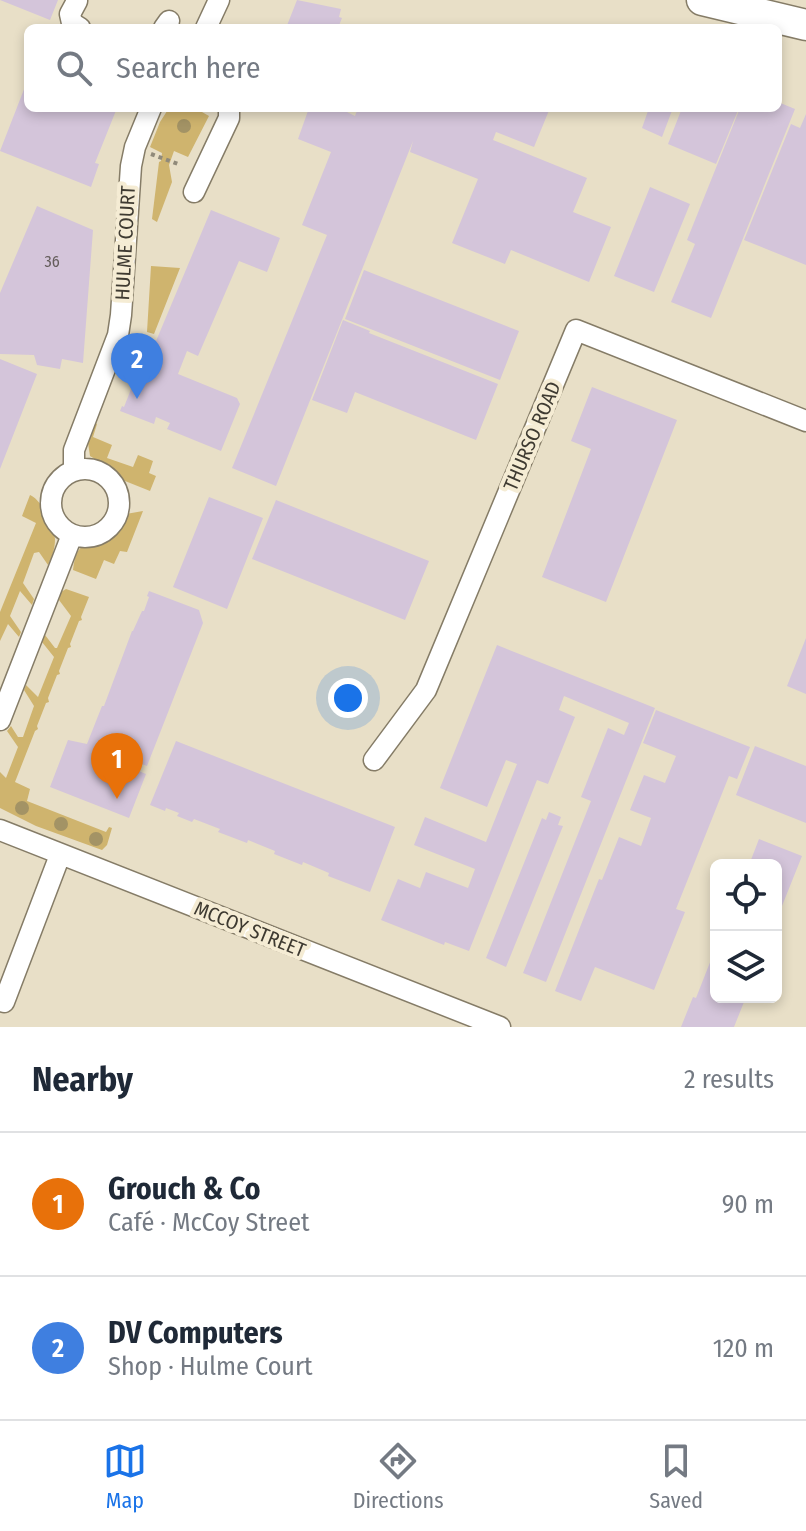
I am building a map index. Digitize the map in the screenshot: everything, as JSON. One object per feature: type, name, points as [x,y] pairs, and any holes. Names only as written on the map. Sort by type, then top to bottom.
[{"type":"highway","points":[[702,0],[806,25]]},
{"type":"street","points":[[208,24],[219,0]]},
{"type":"street","points":[[74,24],[70,14],[77,1]]},
{"type":"street","name":"HULME COURT","points":[[74,470],[74,450],[118,335],[131,166],[149,112]]},
{"type":"street","points":[[194,192],[229,118],[229,112]]},
{"type":"street","name":"THURSO ROAD","points":[[374,760],[426,690],[576,330],[806,421]]},
{"type":"street","points":[[74,470],[94,470],[104,474],[117,489],[119,509],[116,519],[102,533],[92,537],[72,535],[56,522],[52,512],[50,502],[55,485],[74,470]]},
{"type":"street","points":[[0,720],[72,535]]},
{"type":"street","name":"MCCOY STREET","points":[[0,830],[500,1027]]},
{"type":"street","points":[[4,1002],[60,855]]},
{"type":"path","points":[[155,155],[178,164]]},
{"type":"shaded area","points":[[166,112],[202,112],[209,116],[188,157],[174,151],[169,165],[172,182],[157,222],[152,219],[162,153],[150,147]]},
{"type":"shaded area","points":[[151,266],[180,268],[154,334],[147,332]]},
{"type":"shaded area","points":[[95,423],[93,437],[112,445],[107,458],[133,467],[138,455],[153,461],[149,473],[156,476],[150,491],[120,479],[111,469],[90,456],[88,443]]},
{"type":"shaded area","points":[[30,495],[39,502],[50,521],[55,539],[54,550],[48,565],[39,552],[34,553],[23,583],[34,599],[32,605],[20,591],[10,616],[21,632],[19,637],[8,624],[0,641],[0,612],[36,523],[22,516]]},
{"type":"shaded area","points":[[143,511],[127,552],[120,551],[114,564],[104,560],[96,579],[73,570],[79,549],[111,534],[126,514]]},
{"type":"shaded area","points":[[66,589],[89,597],[15,782],[30,789],[27,801],[106,832],[109,827],[112,828],[107,845],[102,850],[36,826],[0,808],[0,772],[6,778],[18,747],[7,731],[11,726],[18,737],[23,737],[34,706],[24,690],[26,685],[38,697],[54,657],[42,642],[45,635],[57,648],[71,616],[59,600],[61,592]]},
{"type":"building","points":[[0,0],[58,0],[50,20]]},
{"type":"building","points":[[297,0],[341,9],[340,24],[288,24]]},
{"type":"building","points":[[24,89],[24,112],[115,112],[95,163],[99,164],[91,187],[0,151]]},
{"type":"building","points":[[782,104],[795,109],[711,318],[671,302],[695,244],[687,240],[738,112],[782,112]]},
{"type":"building","points":[[308,112],[347,112],[355,116],[356,112],[548,112],[534,147],[496,132],[493,140],[587,178],[573,212],[611,227],[589,282],[511,250],[505,264],[452,243],[478,179],[410,152],[413,141],[276,486],[232,468],[327,235],[302,225],[331,152],[298,139]]},
{"type":"building","points":[[648,112],[671,112],[662,137],[642,128]]},
{"type":"building","points":[[680,112],[737,112],[716,164],[668,144]]},
{"type":"building","points":[[806,114],[806,265],[744,240],[791,124],[800,128]]},
{"type":"building","points":[[650,187],[690,204],[654,292],[614,276]]},
{"type":"building","points":[[37,206],[93,230],[83,363],[62,359],[60,369],[37,365],[34,355],[0,354],[0,293]]},
{"type":"building","points":[[211,210],[280,238],[267,272],[239,261],[198,356],[187,351],[178,374],[237,398],[240,404],[221,451],[167,429],[170,423],[156,417],[154,424],[120,411],[137,374],[139,376],[151,353]]},
{"type":"building","points":[[364,270],[519,331],[500,380],[345,319]]},
{"type":"building","points":[[343,320],[498,384],[476,440],[355,392],[347,413],[312,400]]},
{"type":"building","points":[[0,359],[37,374],[0,469]]},
{"type":"building","points":[[592,387],[677,420],[606,602],[542,577],[591,449],[571,441]]},
{"type":"building","points":[[209,497],[263,518],[227,609],[173,587]]},
{"type":"building","points":[[276,500],[429,561],[405,620],[252,559]]},
{"type":"building","points":[[149,591],[199,610],[203,623],[147,766],[129,759],[126,766],[146,774],[129,818],[50,787],[68,740],[87,744],[132,631],[144,611]]},
{"type":"building","points":[[806,638],[806,694],[787,686]]},
{"type":"building","points":[[497,645],[655,708],[546,982],[523,973],[591,801],[581,797],[608,728],[624,735],[629,723],[564,696],[559,710],[575,717],[548,784],[537,780],[469,951],[445,942],[444,945],[381,920],[398,879],[420,888],[426,872],[468,888],[475,869],[414,845],[425,817],[486,842],[517,764],[506,760],[487,807],[440,788]]},
{"type":"building","points":[[656,710],[750,747],[737,779],[729,776],[676,909],[685,912],[654,990],[595,967],[581,1001],[555,991],[619,837],[641,846],[651,818],[630,810],[644,775],[665,783],[676,756],[643,743]]},
{"type":"building","points":[[176,741],[395,827],[370,892],[328,876],[329,873],[303,862],[302,865],[274,854],[275,851],[248,840],[247,843],[218,832],[220,829],[194,819],[192,822],[177,816],[179,813],[150,805]]},
{"type":"building","points":[[755,746],[806,766],[806,823],[736,795]]},
{"type":"building","points":[[549,812],[561,817],[558,825],[563,826],[506,967],[486,958],[542,818],[546,820]]},
{"type":"building","points":[[759,839],[802,856],[782,906],[782,859],[751,859]]},
{"type":"building","points":[[710,962],[710,1003],[744,1003],[734,1027],[681,1027],[693,997],[696,998]]},
{"type":"place","name":"DV Computers","points":[[137,399]]},
{"type":"place","name":"Grouch & Co","points":[[117,799]]}]
